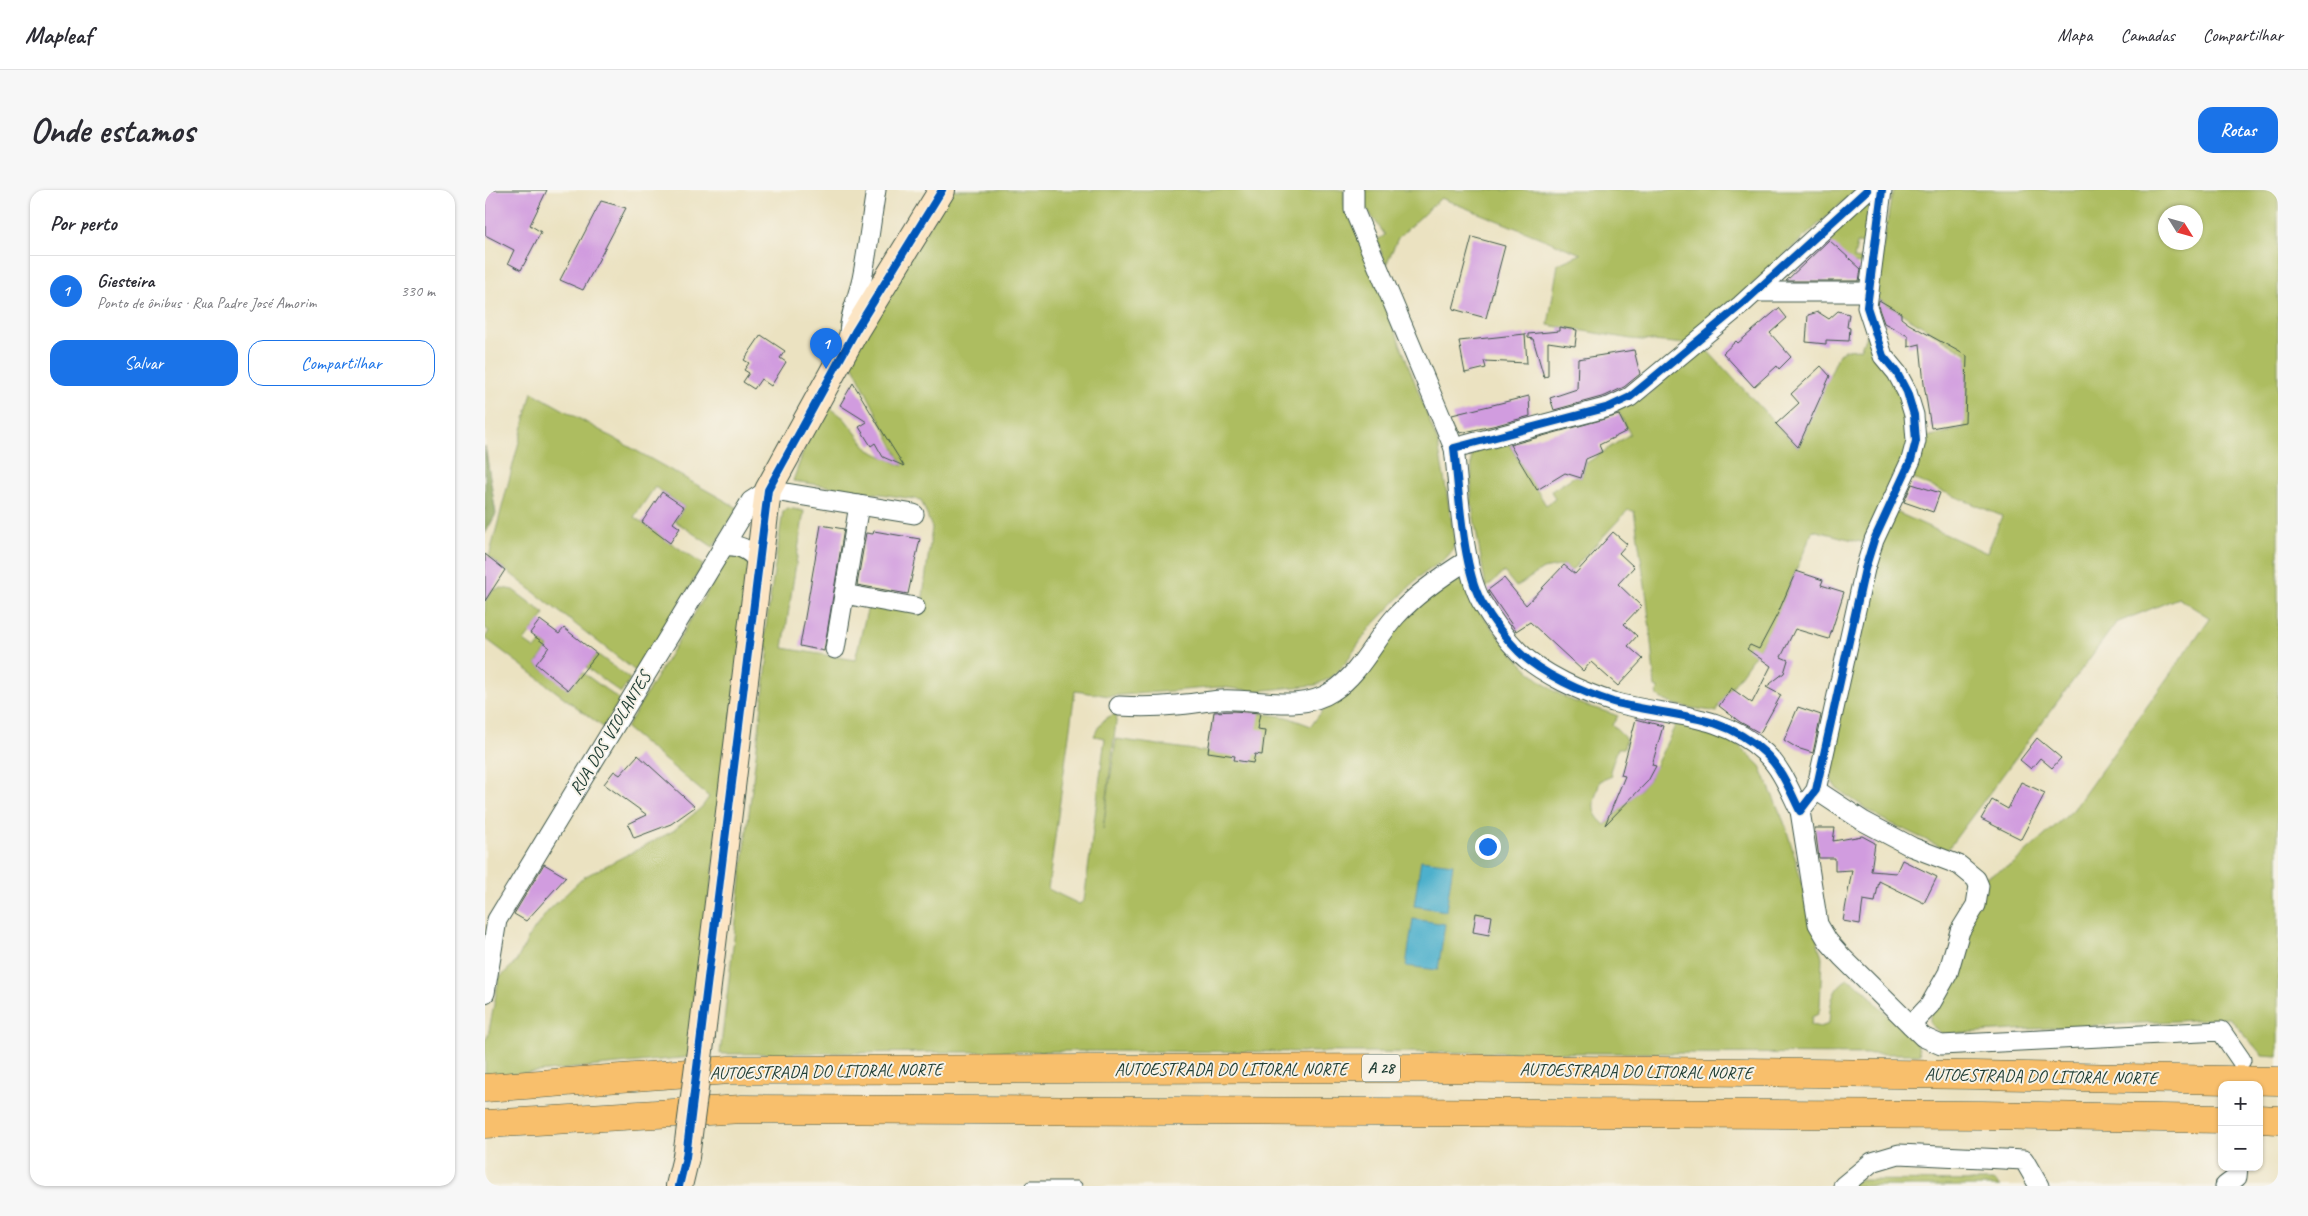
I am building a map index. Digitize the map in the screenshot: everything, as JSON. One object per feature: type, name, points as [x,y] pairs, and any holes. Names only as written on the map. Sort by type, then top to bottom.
[{"type":"highway","name":"AUTOESTRADA DO LITORAL NORTE","points":[[485,1088],[749,1070],[1429,1068],[1974,1074],[2278,1081]]},
{"type":"highway","name":"AUTOESTRADA DO LITORAL NORTE","points":[[485,1124],[742,1109],[1972,1115],[2218,1119]]},
{"type":"highway","points":[[2263,1120],[2278,1120]]},
{"type":"street","points":[[875,190],[868,245],[875,286]]},
{"type":"street","points":[[679,1186],[686,1157],[702,1035],[768,490],[849,344],[875,286],[943,190]]},
{"type":"street","points":[[1354,190],[1355,210],[1454,448],[1468,560],[1480,600],[1520,653],[1555,677],[1581,690],[1614,702],[1689,715],[1717,724],[1745,737],[1773,762],[1784,777],[1800,811],[1818,924],[1842,957],[1923,1037],[1941,1045],[2221,1031],[2241,1060]]},
{"type":"street","points":[[1454,448],[1609,407],[1630,397],[1756,292],[1867,190]]},
{"type":"street","points":[[1800,811],[1816,790],[1865,569],[1875,540],[1911,460],[1916,442],[1915,416],[1907,392],[1897,373],[1883,356],[1873,332],[1867,307],[1882,190]]},
{"type":"street","points":[[868,245],[872,268],[877,274],[875,286]]},
{"type":"street","points":[[1756,292],[1869,292]]},
{"type":"street","points":[[768,490],[914,514]]},
{"type":"street","name":"RUA DOS VIOLANTES","points":[[485,992],[497,920],[751,501],[768,490]]},
{"type":"street","points":[[835,649],[859,505]]},
{"type":"street","points":[[723,546],[731,545],[745,549],[755,556],[759,563]]},
{"type":"street","points":[[1119,706],[1177,705],[1224,700],[1267,703],[1295,702],[1316,698],[1333,691],[1352,674],[1397,616],[1418,594],[1468,560]]},
{"type":"street","points":[[844,594],[915,607]]},
{"type":"street","points":[[1816,790],[1863,821],[1911,847],[1959,865],[1976,879],[1979,886],[1976,905],[1967,917],[1960,932],[1947,973],[1930,1004],[1911,1025]]},
{"type":"street","points":[[1843,1186],[1873,1162],[1899,1154],[2023,1160],[2039,1186]]},
{"type":"street","points":[[2225,1186],[2237,1177],[2238,1171]]},
{"type":"lane","points":[[1030,1186],[1077,1186]]},
{"type":"green space","points":[[951,190],[1344,190],[1344,205],[1363,246],[1438,443],[1455,541],[1452,551],[1445,559],[1419,577],[1370,628],[1344,665],[1332,677],[1316,685],[1255,691],[1220,687],[1110,696],[1075,691],[1048,889],[1079,904],[1084,901],[1105,738],[1094,736],[1105,719],[1117,714],[1103,829],[1116,739],[1208,752],[1215,707],[1287,717],[1311,726],[1333,699],[1362,674],[1408,617],[1422,603],[1436,591],[1451,582],[1465,578],[1468,592],[1479,611],[1531,673],[1554,691],[1567,698],[1618,716],[1612,725],[1626,739],[1624,748],[1618,748],[1610,771],[1612,776],[1600,781],[1594,805],[1596,815],[1605,825],[1648,781],[1677,722],[1734,741],[1760,766],[1784,822],[1822,958],[1820,1008],[1818,1014],[1812,1017],[1811,1025],[1820,1027],[1829,1024],[1831,1004],[1835,992],[1848,979],[1865,990],[1880,1008],[1917,1043],[1920,1054],[1074,1051],[720,1054],[769,647],[763,647],[783,511],[788,508],[804,511],[783,648],[855,660],[869,602],[921,611],[932,528],[921,500],[793,481],[812,427],[824,404],[844,418],[869,450],[903,466],[849,358]]},
{"type":"green space","points":[[1363,190],[1856,190],[1686,344],[1631,339],[1548,325],[1558,264],[1581,254],[1441,198],[1398,238],[1386,265],[1377,240],[1385,235],[1364,205]]},
{"type":"green space","points":[[1895,190],[2278,190],[2278,1056],[2262,1055],[2230,1018],[1942,1034],[1930,1024],[1930,1014],[1984,878],[2013,864],[2073,810],[2210,618],[2178,598],[2116,623],[1947,850],[1882,819],[1837,789],[1831,780],[1841,691],[1881,545],[1896,512],[1987,553],[2002,516],[1913,479],[1919,464],[1923,438],[1964,428],[1967,354],[1875,297],[1891,199]]},
{"type":"green space","points":[[1866,201],[1869,206],[1865,244],[1857,243],[1854,259],[1862,260],[1862,264],[1833,262],[1833,244],[1828,238]]},
{"type":"green space","points":[[1867,334],[1904,395],[1911,441],[1869,544],[1813,530],[1776,619],[1759,649],[1719,706],[1717,712],[1670,703],[1657,696],[1658,688],[1655,687],[1647,599],[1634,511],[1628,510],[1571,571],[1564,565],[1543,569],[1516,587],[1504,572],[1486,588],[1471,500],[1472,452],[1507,441],[1546,505],[1555,499],[1551,491],[1575,476],[1581,478],[1585,464],[1630,434],[1616,407],[1647,396],[1702,345],[1798,447],[1839,354],[1844,350],[1860,349]]},
{"type":"green space","points":[[532,392],[738,508],[713,547],[675,521],[684,507],[655,487],[634,517],[703,565],[638,673],[489,557]]},
{"type":"green space","points":[[485,446],[496,514],[485,534]]},
{"type":"green space","points":[[730,554],[737,555],[751,565],[690,1057],[485,1077],[485,1040],[488,1036],[499,978],[516,962],[530,935],[548,911],[584,877],[673,831],[702,807],[709,797],[626,728]]},
{"type":"green space","points":[[502,588],[513,590],[545,614],[524,641],[535,649],[541,642],[548,647],[536,664],[568,689],[582,672],[620,700],[603,727],[485,638],[489,631],[485,628],[485,601],[492,590]]},
{"type":"green space","points":[[597,654],[630,679],[621,693],[586,667]]},
{"type":"green space","points":[[1851,1180],[1995,1181],[2000,1186],[1849,1186]]},
{"type":"water","points":[[1421,860],[1453,864],[1446,911],[1414,906]]},
{"type":"water","points":[[1413,919],[1445,924],[1438,970],[1406,966]]},
{"type":"building","points":[[485,190],[547,190],[530,225],[541,232],[521,270],[508,263],[514,250],[485,235]]},
{"type":"building","points":[[601,201],[626,208],[583,290],[560,280]]},
{"type":"building","points":[[1472,237],[1505,246],[1486,318],[1453,309]]},
{"type":"building","points":[[1829,240],[1861,269],[1859,281],[1786,281]]},
{"type":"building","points":[[1879,300],[1901,313],[1901,318],[1909,324],[1967,356],[1965,422],[1931,428],[1920,344],[1908,347],[1908,336],[1884,323],[1878,306]]},
{"type":"building","points":[[1779,308],[1787,318],[1770,333],[1791,357],[1779,369],[1777,366],[1754,387],[1723,353],[1736,341],[1738,343]]},
{"type":"building","points":[[1838,311],[1849,314],[1847,327],[1850,328],[1849,341],[1826,340],[1826,344],[1806,342],[1808,315],[1818,312],[1829,319]]},
{"type":"building","points":[[1559,327],[1577,330],[1575,346],[1548,342],[1548,376],[1544,377],[1533,339],[1528,338],[1528,334],[1559,331]]},
{"type":"building","points":[[1525,334],[1527,363],[1484,361],[1486,368],[1465,373],[1459,341]]},
{"type":"building","points":[[761,335],[785,351],[780,358],[786,362],[771,386],[761,379],[754,389],[743,382],[749,373],[744,370],[749,363],[744,360]]},
{"type":"building","points":[[1634,350],[1640,374],[1624,387],[1605,396],[1554,410],[1550,398],[1577,389],[1578,359]]},
{"type":"building","points":[[1821,366],[1830,376],[1798,447],[1776,424],[1799,403],[1791,394]]},
{"type":"building","points":[[853,383],[904,466],[883,457],[875,443],[871,446],[859,427],[867,422],[840,405]]},
{"type":"building","points":[[1529,396],[1530,416],[1497,425],[1460,433],[1452,415]]},
{"type":"building","points":[[1619,415],[1627,431],[1599,445],[1602,452],[1586,459],[1581,478],[1565,473],[1537,490],[1510,445]]},
{"type":"building","points":[[1912,484],[1940,493],[1933,512],[1904,502]]},
{"type":"building","points":[[662,492],[684,507],[673,523],[680,528],[670,543],[642,522]]},
{"type":"building","points":[[821,525],[844,529],[824,651],[800,646]]},
{"type":"building","points":[[874,531],[920,539],[908,594],[857,585],[866,533],[873,534]]},
{"type":"building","points":[[1613,532],[1627,544],[1619,553],[1634,567],[1618,584],[1641,606],[1624,624],[1637,636],[1628,646],[1643,659],[1618,686],[1591,662],[1583,671],[1530,622],[1516,631],[1488,590],[1504,578],[1526,605],[1564,565],[1575,574]]},
{"type":"building","points":[[485,554],[505,570],[485,601]]},
{"type":"building","points":[[1796,571],[1823,580],[1821,585],[1844,592],[1829,639],[1795,629],[1781,657],[1788,660],[1784,673],[1766,687],[1781,695],[1760,733],[1740,722],[1719,706],[1731,688],[1752,703],[1771,666],[1747,649],[1750,645],[1759,649],[1778,613]]},
{"type":"building","points":[[540,620],[559,634],[564,628],[597,654],[568,690],[536,664],[549,647],[530,633]]},
{"type":"building","points":[[1798,707],[1821,715],[1813,753],[1797,748],[1784,740]]},
{"type":"building","points":[[1214,712],[1260,713],[1257,729],[1265,730],[1262,755],[1255,754],[1253,763],[1234,760],[1235,756],[1208,752]]},
{"type":"building","points":[[1636,719],[1663,726],[1652,765],[1656,766],[1648,781],[1605,825],[1625,776],[1621,775]]},
{"type":"building","points":[[2037,738],[2061,758],[2052,768],[2040,758],[2031,769],[2020,760]]},
{"type":"building","points":[[638,755],[695,807],[671,824],[634,838],[628,824],[647,815],[604,784],[614,771],[620,775]]},
{"type":"building","points":[[2021,782],[2045,793],[2021,839],[1981,819],[1992,800],[2008,809]]},
{"type":"building","points":[[1815,828],[1835,828],[1833,841],[1862,836],[1875,843],[1871,871],[1896,873],[1902,860],[1937,877],[1924,903],[1879,881],[1875,902],[1863,900],[1860,924],[1843,921],[1852,870],[1835,871],[1835,858],[1819,858]]},
{"type":"building","points":[[544,864],[566,877],[526,921],[514,914]]},
{"type":"building","points":[[1476,913],[1492,916],[1489,935],[1473,932]]},
{"type":"cycle path","points":[[679,1186],[686,1157],[768,490],[856,330],[942,190]]},
{"type":"cycle path","points":[[1867,190],[1741,305],[1630,397],[1609,407],[1454,448],[1462,527],[1469,568],[1481,601],[1494,621],[1519,652],[1539,668],[1563,682],[1589,693],[1633,707],[1712,722],[1748,739],[1771,759],[1785,780],[1800,811],[1816,790],[1865,569],[1874,540],[1911,460],[1916,441],[1914,415],[1907,392],[1897,373],[1883,356],[1867,307],[1882,190]]},
{"type":"place","name":"Giesteira","points":[[826,369]]}]
